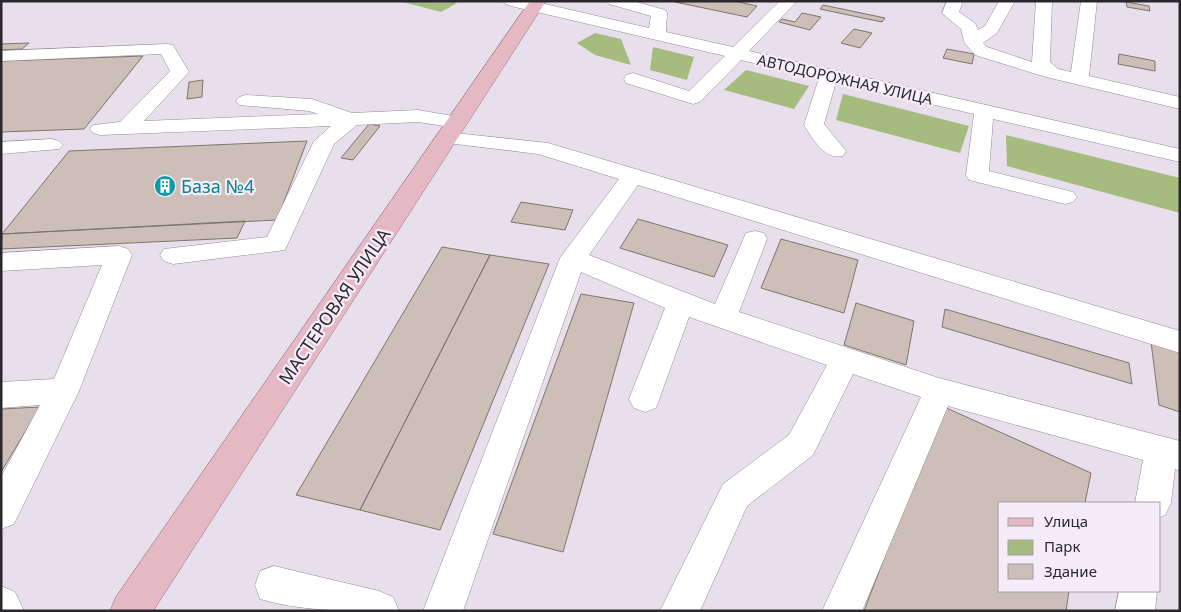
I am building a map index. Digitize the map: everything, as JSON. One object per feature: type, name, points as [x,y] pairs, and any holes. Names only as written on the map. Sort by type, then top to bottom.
[{"type":"main road","name":"МАСТЕРОВАЯ УЛИЦА","points":[[130,611],[451,130],[528,3]]},
{"type":"street","points":[[614,1],[659,13],[657,35]]},
{"type":"street","points":[[633,79],[693,98],[789,1]]},
{"type":"street","points":[[955,1],[950,13],[969,27],[973,42],[981,50],[1003,59],[1052,73],[1180,103]]},
{"type":"street","points":[[973,42],[991,29],[1007,1]]},
{"type":"street","points":[[1044,1],[1041,63],[1052,73]]},
{"type":"street","points":[[1079,79],[1090,1]]},
{"type":"street","name":"АВТОДОРОЖНАЯ УЛИЦА","points":[[528,3],[736,54],[1180,156]]},
{"type":"street","points":[[1,56],[167,50],[180,72],[129,135]]},
{"type":"street","points":[[829,75],[814,125],[835,151]]},
{"type":"street","points":[[246,101],[312,105],[343,126]]},
{"type":"street","points":[[984,111],[977,175],[1065,197]]},
{"type":"street","points":[[100,129],[129,135],[343,126],[418,116],[451,130],[540,148],[1180,342]]},
{"type":"street","points":[[173,255],[276,244],[324,141],[343,126]]},
{"type":"street","points":[[1,148],[52,146]]},
{"type":"street","points":[[443,611],[573,258],[633,176]]},
{"type":"street","points":[[723,318],[754,239]]},
{"type":"street","points":[[1,262],[119,255],[64,390],[1,512]]},
{"type":"street","points":[[573,258],[680,303],[940,391],[1171,454],[1153,502]]},
{"type":"street","points":[[645,399],[680,303]]},
{"type":"street","points":[[680,611],[735,495],[801,445],[845,359]]},
{"type":"street","points":[[1,395],[64,390]]},
{"type":"street","points":[[842,611],[940,391]]},
{"type":"street","points":[[274,585],[379,611]]},
{"type":"street","points":[[1135,611],[1138,592]]},
{"type":"street","points":[[1,606],[4,611]]},
{"type":"green space","points":[[399,1],[451,1],[457,3],[441,12]]},
{"type":"green space","points":[[595,33],[621,39],[631,65],[595,55],[577,43]]},
{"type":"green space","points":[[653,47],[694,57],[687,80],[650,70]]},
{"type":"green space","points":[[746,70],[809,86],[794,109],[724,90]]},
{"type":"green space","points":[[843,94],[969,126],[960,153],[836,120]]},
{"type":"green space","points":[[1006,135],[1180,178],[1180,213],[1007,166]]},
{"type":"building","points":[[734,1],[757,6],[747,17],[675,2]]},
{"type":"building","points":[[1126,2],[1149,6],[1150,11],[1127,7]]},
{"type":"building","points":[[823,5],[885,18],[882,22],[820,9]]},
{"type":"building","points":[[802,13],[821,17],[810,30],[779,22],[782,19],[795,22]]},
{"type":"building","points":[[854,29],[872,33],[860,48],[841,43]]},
{"type":"building","points":[[29,43],[22,49],[1,50],[1,44]]},
{"type":"building","points":[[947,49],[974,54],[972,64],[943,58]]},
{"type":"building","points":[[1119,54],[1155,61],[1155,71],[1118,64]]},
{"type":"building","points":[[143,56],[84,129],[1,132],[1,61]]},
{"type":"building","points":[[203,80],[202,97],[187,99],[189,82]]},
{"type":"building","points":[[369,124],[380,126],[353,160],[341,158]]},
{"type":"building","name":"База №4","points":[[307,141],[277,220],[2,234],[69,151]]},
{"type":"building","points":[[521,202],[573,210],[565,230],[511,222]]},
{"type":"building","points":[[638,219],[728,245],[714,277],[620,248]]},
{"type":"building","points":[[245,221],[237,238],[1,249],[2,234]]},
{"type":"building","points":[[781,239],[858,260],[844,313],[761,288]]},
{"type":"building","points":[[442,247],[490,255],[360,510],[296,495]]},
{"type":"building","points":[[490,255],[549,264],[440,530],[360,510]]},
{"type":"building","points":[[581,294],[634,303],[563,552],[493,534]]},
{"type":"building","points":[[856,303],[914,321],[906,365],[844,345]]},
{"type":"building","points":[[945,309],[1129,363],[1132,384],[942,327]]},
{"type":"building","points":[[1151,342],[1180,350],[1180,412],[1159,405]]},
{"type":"building","points":[[942,406],[1091,473],[1085,502],[998,502],[998,592],[1069,592],[1066,611],[864,611]]},
{"type":"building","points":[[40,407],[1,472],[1,409]]},
{"type":"place","name":"База №4","points":[[165,186]]}]
